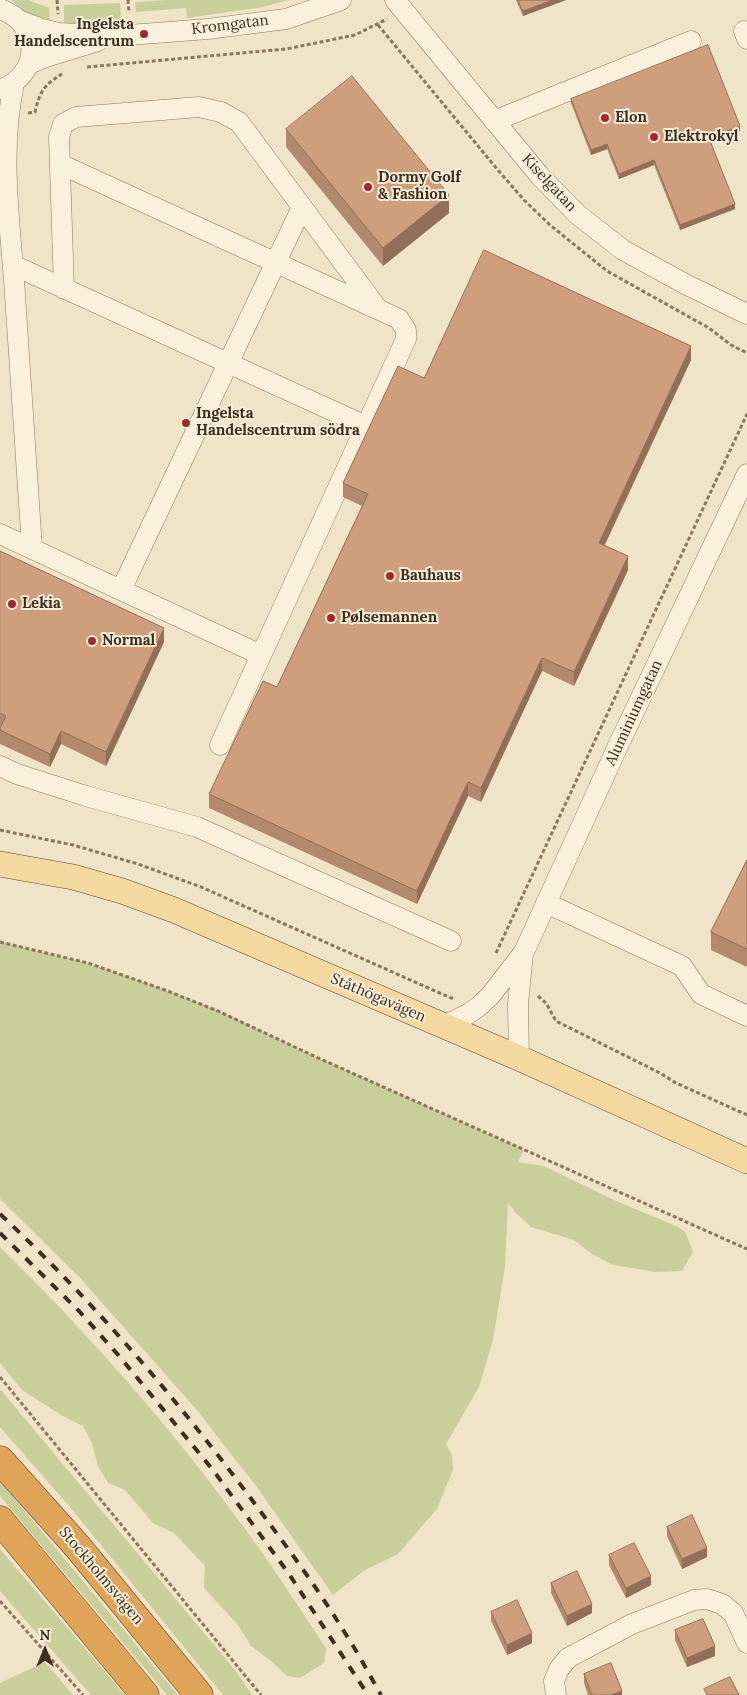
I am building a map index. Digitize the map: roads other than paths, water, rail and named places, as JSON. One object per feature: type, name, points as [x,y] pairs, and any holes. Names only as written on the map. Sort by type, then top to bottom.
[{"type":"highway","name":"Stockholmsvägen","points":[[0,1460],[77,1546],[199,1695]]},
{"type":"highway","points":[[0,1520],[145,1695]]},
{"type":"main road","name":"Ståthögavägen","points":[[0,864],[74,877],[122,891],[174,910],[519,1058],[747,1161]]},
{"type":"street","name":"Kromgatan","points":[[7,10],[42,29],[59,33],[116,36],[208,29],[286,19],[341,0]]},
{"type":"street","name":"Kiselgatan","points":[[398,5],[540,176],[577,214],[623,250],[686,285],[747,314]]},
{"type":"street","points":[[7,10],[28,31],[32,53],[23,75],[7,87],[6,157],[9,274],[32,548]]},
{"type":"street","name":"Kromgatan","points":[[29,64],[52,55],[116,36]]},
{"type":"street","points":[[494,121],[691,41]]},
{"type":"street","points":[[64,289],[59,137],[63,124],[76,117],[199,108],[221,112],[239,122],[378,309]]},
{"type":"street","points":[[60,164],[399,319],[406,330],[406,339],[220,746]]},
{"type":"street","points":[[0,168],[6,202]]},
{"type":"street","points":[[121,590],[302,207]]},
{"type":"street","points":[[9,274],[64,289],[366,426]]},
{"type":"street","name":"Aluminiumgatan","points":[[444,1026],[468,1014],[484,1002],[524,952],[617,748],[747,474]]},
{"type":"street","points":[[0,534],[261,655]]},
{"type":"street","points":[[0,766],[17,774],[86,796],[197,827],[450,941]]},
{"type":"street","points":[[546,904],[682,966],[701,994],[747,1016]]},
{"type":"street","name":"Aluminiumgatan","points":[[519,1058],[518,1004],[524,952]]},
{"type":"street","points":[[556,1695],[554,1681],[559,1669],[568,1658],[632,1624],[694,1600],[707,1599],[722,1604],[733,1613],[747,1643]]},
{"type":"railway","points":[[0,1214],[101,1316],[194,1425],[312,1582],[350,1641],[381,1695]]},
{"type":"railway","points":[[0,1233],[79,1311],[120,1357],[213,1470],[289,1574],[368,1695]]},
{"type":"place","name":"Ingelsta Handelscentrum","points":[[144,34]]},
{"type":"place","name":"Elon","points":[[605,118]]},
{"type":"place","name":"Elektrokyl","points":[[654,137]]},
{"type":"place","name":"Dormy Golf & Fashion","points":[[368,187]]},
{"type":"place","name":"Ingelsta Handelscentrum södra","points":[[186,423]]},
{"type":"place","name":"Bauhaus","points":[[390,576]]},
{"type":"place","name":"Lekia","points":[[12,604]]},
{"type":"place","name":"Pølsemannen","points":[[331,618]]},
{"type":"place","name":"Normal","points":[[92,641]]}]
